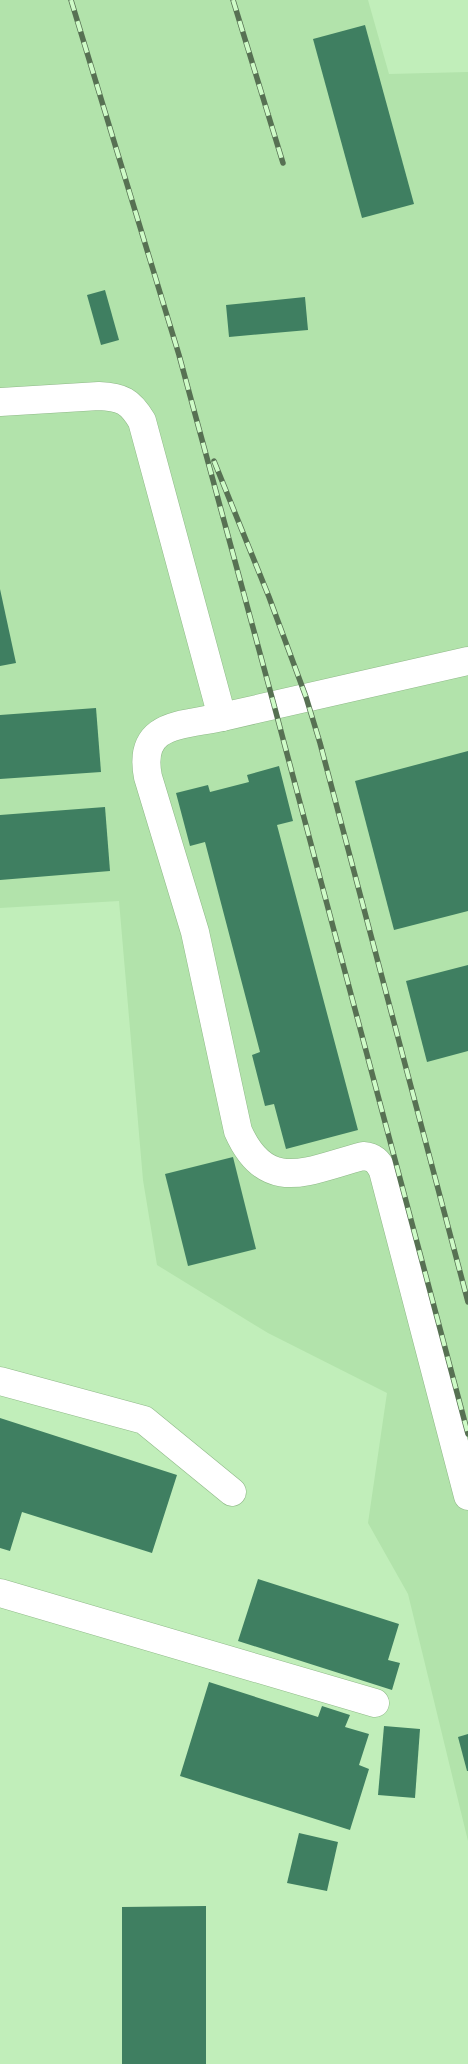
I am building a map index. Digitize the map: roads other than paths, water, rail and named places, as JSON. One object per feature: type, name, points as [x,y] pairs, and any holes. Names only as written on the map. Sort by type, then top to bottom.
[{"type":"lane","points":[[0,402],[99,396],[115,397],[127,402],[136,411],[142,421],[222,717]]},
{"type":"lane","points":[[468,661],[161,731],[151,740],[145,762],[148,778],[195,932],[238,1131],[245,1147],[257,1162],[270,1171],[290,1174],[363,1156],[372,1157],[378,1162],[383,1171],[468,1496]]},
{"type":"lane","points":[[0,1381],[144,1420],[232,1492]]},
{"type":"lane","points":[[0,1594],[375,1703]]},
{"type":"railway","points":[[71,0],[179,355],[468,1434]]},
{"type":"railway","points":[[233,0],[283,163]]},
{"type":"railway","points":[[214,461],[269,597],[306,697],[320,743],[468,1302]]}]
